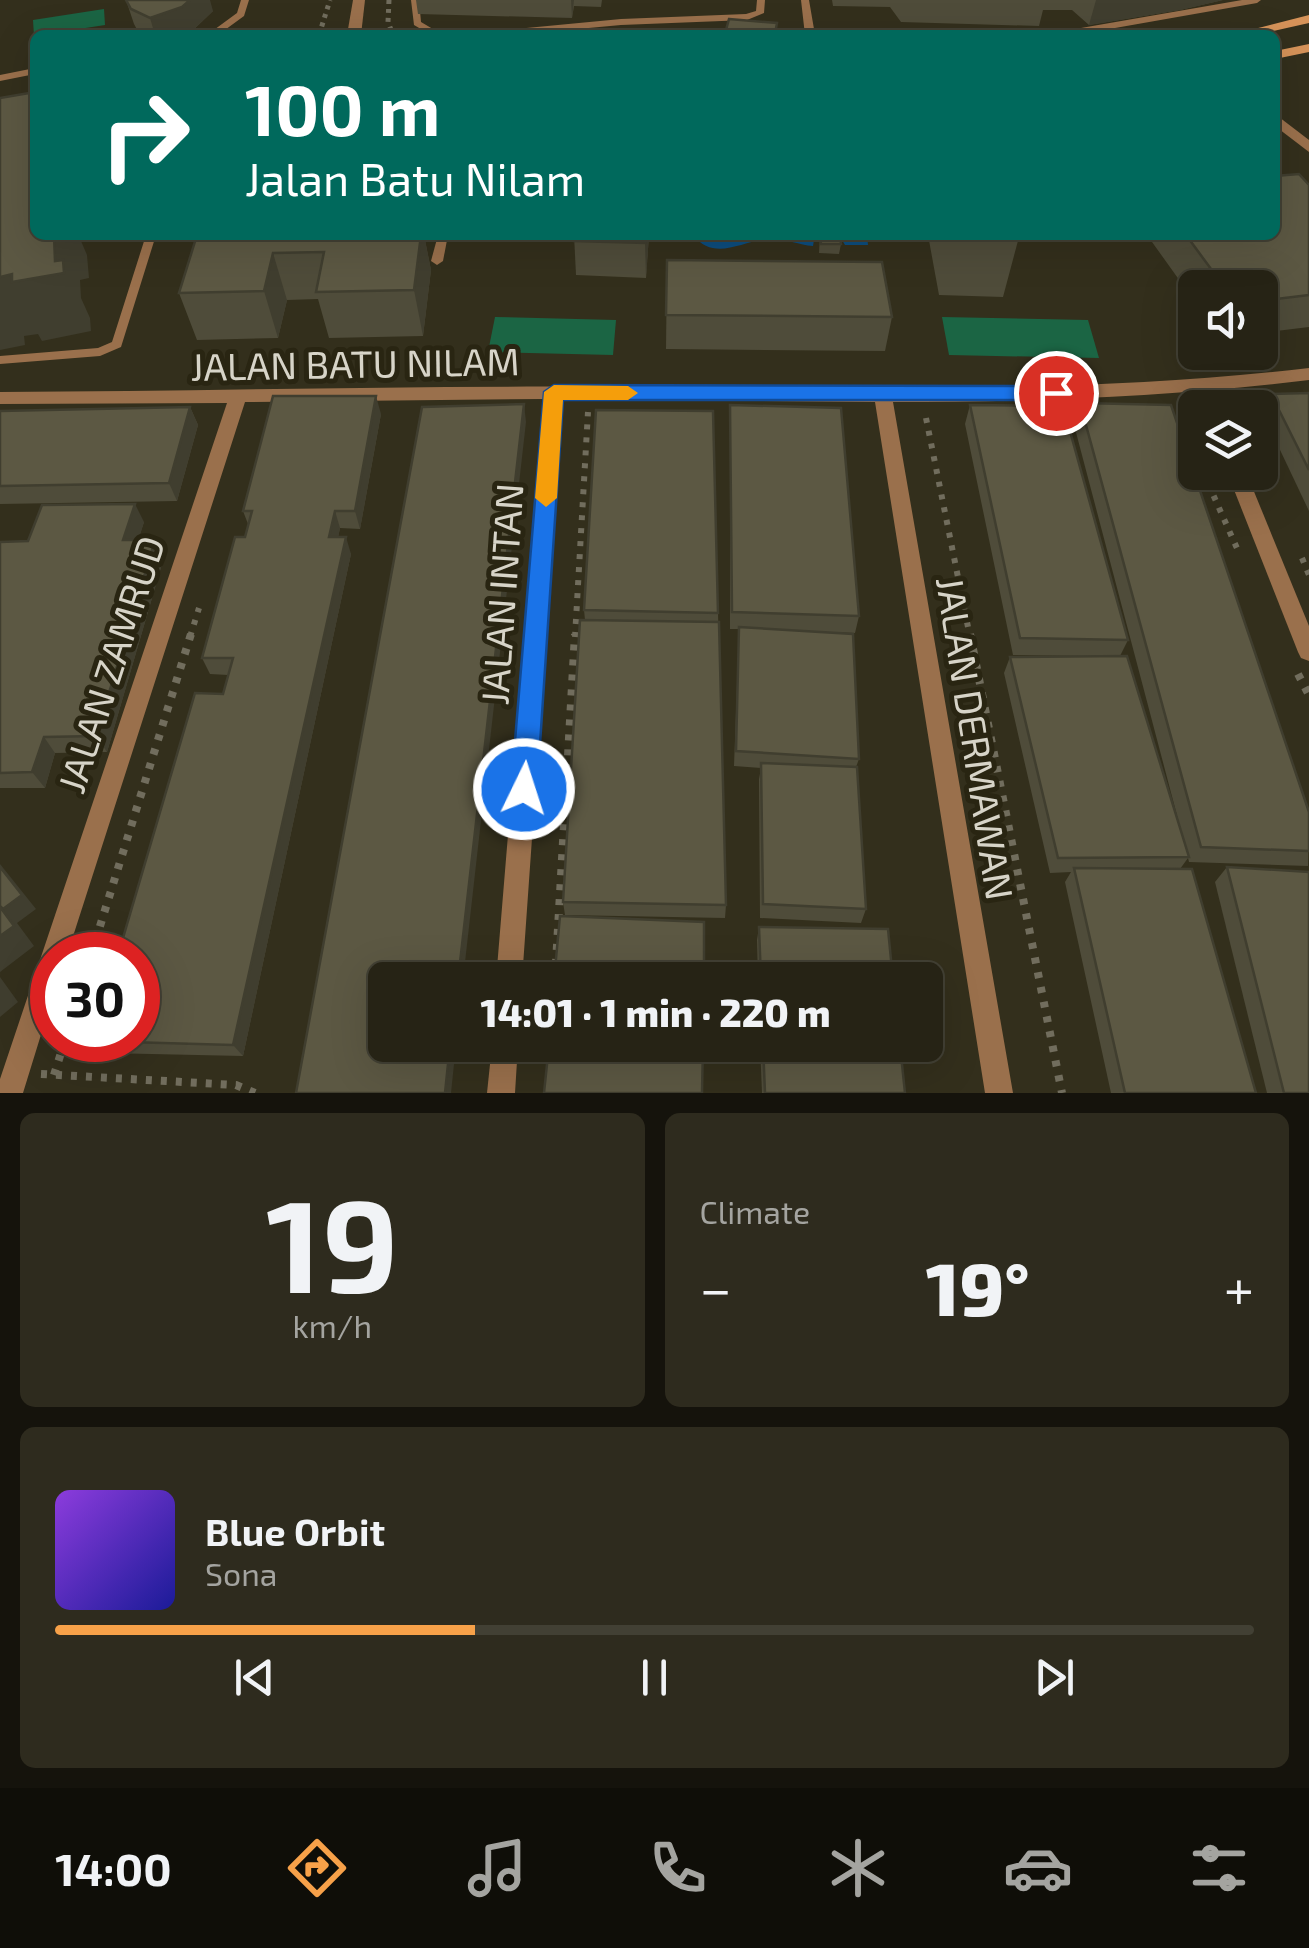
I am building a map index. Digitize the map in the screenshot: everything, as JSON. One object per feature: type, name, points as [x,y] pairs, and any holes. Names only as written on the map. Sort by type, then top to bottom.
[{"type":"street","points":[[355,28],[359,0]]},
{"type":"street","points":[[1260,30],[1309,19]]},
{"type":"street","points":[[1280,54],[1309,48]]},
{"type":"street","points":[[1280,122],[1309,148]]},
{"type":"street","name":"JALAN BATU NILAM","points":[[1240,390],[1309,374]]},
{"type":"street","name":"JALAN BATU NILAM","points":[[0,398],[554,392],[1178,398]]},
{"type":"street","name":"JALAN INTAN","points":[[511,962],[554,392]]},
{"type":"street","name":"JALAN DERMAWAN","points":[[883,395],[999,1093]]},
{"type":"street","name":"JALAN ZAMRUD","points":[[62,932],[238,397]]},
{"type":"street","points":[[1243,490],[1309,652]]},
{"type":"street","name":"JALAN ZAMRUD","points":[[12,1083],[30,1028]]},
{"type":"street","points":[[501,1093],[503,1062]]},
{"type":"lane","points":[[219,30],[241,14],[246,0]]},
{"type":"lane","points":[[414,0],[417,23],[429,30]]},
{"type":"lane","points":[[594,30],[621,22],[746,17],[760,13],[761,0]]},
{"type":"lane","points":[[804,0],[809,30]]},
{"type":"lane","points":[[1087,30],[1257,0]]},
{"type":"lane","points":[[621,22],[621,30]]},
{"type":"lane","points":[[0,78],[30,72]]},
{"type":"lane","points":[[0,360],[100,352],[117,344],[149,240]]},
{"type":"lane","points":[[437,261],[442,240]]},
{"type":"path","points":[[321,30],[330,0]]},
{"type":"path","points":[[389,0],[392,30]]},
{"type":"path","points":[[556,962],[588,409]]},
{"type":"path","points":[[926,418],[1062,1093]]},
{"type":"path","points":[[98,932],[202,598]]},
{"type":"path","points":[[54,1075],[58,1062]]},
{"type":"path","points":[[12,1083],[54,1075],[236,1085],[255,1093]]},
{"type":"green space","points":[[104,9],[105,25],[34,30],[33,20]]},
{"type":"green space","points":[[495,317],[616,320],[613,355],[488,352]]},
{"type":"green space","points":[[942,317],[1088,320],[1099,358],[949,355]]},
{"type":"water","points":[[699,240],[763,240],[721,249]]},
{"type":"water","points":[[784,240],[814,240],[813,246]]},
{"type":"water","points":[[842,240],[868,240],[868,245],[845,245]]},
{"type":"building","points":[[126,0],[190,0],[182,7],[150,18],[131,9]]},
{"type":"building","points":[[729,19],[777,23],[776,30],[726,30]]},
{"type":"building","points":[[30,93],[30,240],[54,240],[55,261],[63,260],[64,273],[12,282],[12,274],[0,277],[0,98]]},
{"type":"building","points":[[1299,174],[1309,185],[1309,295],[1278,299],[1278,270],[1212,270],[1190,240],[1280,240],[1280,176]]},
{"type":"building","points":[[195,240],[420,240],[414,290],[316,292],[324,252],[273,253],[264,291],[179,293]]},
{"type":"building","points":[[574,240],[645,240],[645,243]]},
{"type":"building","points":[[821,240],[841,240],[841,244],[821,244]]},
{"type":"building","points":[[667,260],[882,262],[892,317],[666,315]]},
{"type":"building","points":[[1309,393],[1309,470],[1278,408],[1278,394]]},
{"type":"building","points":[[273,396],[376,396],[355,511],[335,511],[329,537],[346,537],[233,1045],[160,1043],[160,932],[125,932],[195,693],[223,694],[233,658],[202,658],[235,537],[245,537],[252,511],[243,511]]},
{"type":"building","points":[[1080,403],[1171,405],[1178,426],[1178,490],[1200,490],[1309,812],[1309,851],[1201,847]]},
{"type":"building","points":[[524,404],[460,962],[368,962],[368,1062],[448,1062],[445,1093],[296,1093],[422,407]]},
{"type":"building","points":[[730,405],[841,408],[859,616],[732,612]]},
{"type":"building","points":[[970,405],[1063,406],[1128,640],[1020,638]]},
{"type":"building","points":[[190,407],[169,483],[0,486],[0,411]]},
{"type":"building","points":[[596,410],[713,411],[718,613],[584,610]]},
{"type":"building","points":[[135,504],[123,540],[155,540],[96,736],[44,737],[32,772],[0,773],[0,542],[28,541],[42,505]]},
{"type":"building","points":[[580,620],[719,622],[726,905],[563,902]]},
{"type":"building","points":[[739,627],[853,634],[859,759],[736,751]]},
{"type":"building","points":[[1127,656],[1189,857],[1058,858],[1010,657]]},
{"type":"building","points":[[761,763],[857,767],[866,909],[763,904]]},
{"type":"building","points":[[0,867],[22,895],[3,909],[0,906]]},
{"type":"building","points":[[1227,867],[1309,872],[1309,1093],[1284,1093]]},
{"type":"building","points":[[1074,868],[1192,869],[1256,1093],[1125,1093]]},
{"type":"building","points":[[0,907],[14,926],[0,936]]},
{"type":"building","points":[[560,916],[704,922],[704,962],[556,962]]},
{"type":"building","points":[[759,927],[888,929],[891,962],[760,962]]},
{"type":"building","points":[[547,1062],[703,1062],[702,1093],[544,1093]]},
{"type":"building","points":[[764,1062],[902,1062],[905,1093],[765,1093]]},
{"type":"slow traffic","points":[[546,498],[554,392],[628,393]]},
{"type":"route","points":[[524,789],[554,392],[1056,393]]}]
